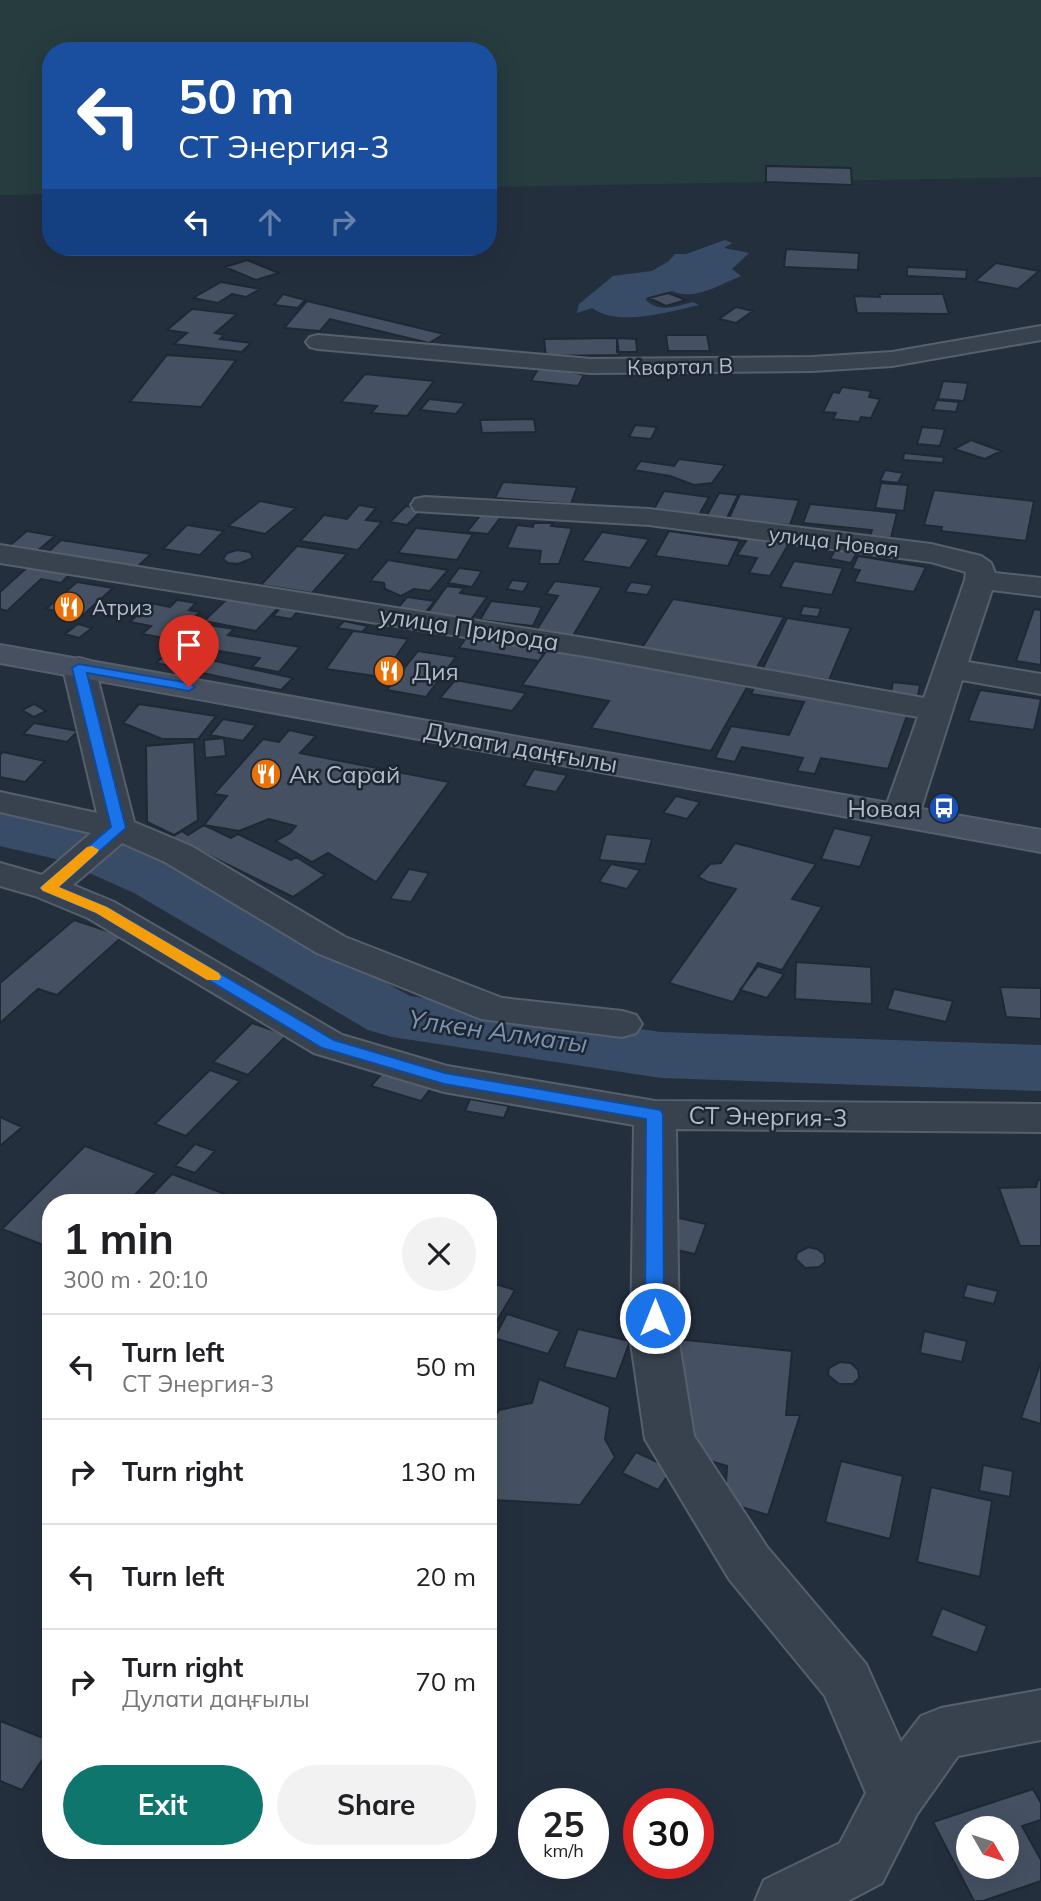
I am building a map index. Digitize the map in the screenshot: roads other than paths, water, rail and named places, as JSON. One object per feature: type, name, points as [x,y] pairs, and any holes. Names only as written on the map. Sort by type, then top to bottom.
[{"type":"main road","name":"Дулати даңғылы","points":[[0,654],[1041,841]]},
{"type":"street","name":"Квартал В","points":[[318,342],[591,366],[798,365],[892,359],[1041,333]]},
{"type":"street","name":"улица Новая","points":[[425,505],[649,517],[931,553],[971,562],[981,569],[980,580]]},
{"type":"street","name":"улица Природа","points":[[0,554],[551,641],[936,710]]},
{"type":"street","points":[[901,815],[980,580],[1041,587]]},
{"type":"street","points":[[79,668],[110,835]]},
{"type":"street","points":[[950,668],[1041,684]]},
{"type":"street","points":[[0,802],[177,854],[331,945],[495,1010],[622,1024]]},
{"type":"street","points":[[56,881],[110,835]]},
{"type":"street","name":"СТ Энергия-3","points":[[0,874],[56,881],[328,1044],[444,1079],[655,1115],[1041,1118]]},
{"type":"street","points":[[655,1115],[655,1343],[670,1439],[748,1563],[846,1681],[896,1795]]},
{"type":"street","points":[[786,1901],[861,1863],[896,1795],[941,1734],[1041,1714]]},
{"type":"water","points":[[725,240],[732,243],[724,248],[749,253],[732,269],[741,276],[698,293],[681,294],[672,291],[645,299],[662,308],[693,302],[699,305],[659,314],[629,317],[615,317],[592,308],[577,313],[579,304],[613,276],[652,271],[675,254],[686,254]]},
{"type":"waterway","name":"Үлкен Алматы","points":[[0,828],[42,835],[82,847],[156,880],[392,1015],[661,1055],[1041,1068]]},
{"type":"place","name":"Атриз","points":[[69,607]]},
{"type":"place","name":"Дия","points":[[389,671]]},
{"type":"place","name":"Ак Сарай","points":[[266,774]]},
{"type":"place","name":"Новая","points":[[944,808]]}]
